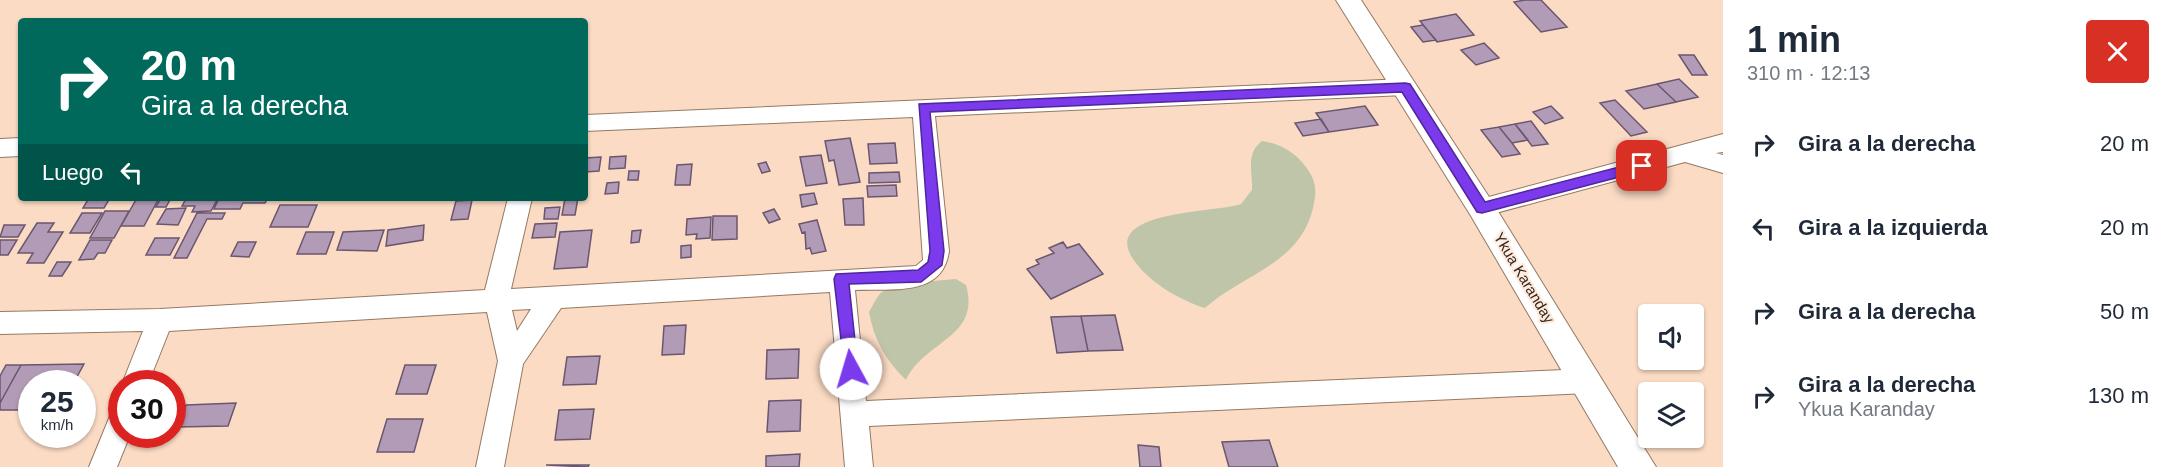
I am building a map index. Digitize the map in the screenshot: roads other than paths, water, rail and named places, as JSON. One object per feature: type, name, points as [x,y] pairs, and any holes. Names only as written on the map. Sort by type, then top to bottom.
[{"type":"street","name":"Ykua Karanday","points":[[1348,0],[1482,208],[1638,467]]},
{"type":"street","points":[[588,123],[1405,87]]},
{"type":"street","points":[[0,323],[160,320],[496,298],[553,298],[921,276],[935,265],[937,251],[923,108]]},
{"type":"street","points":[[1482,208],[1723,143]]},
{"type":"street","points":[[0,148],[18,147]]},
{"type":"street","points":[[1688,154],[1723,164]]},
{"type":"street","points":[[511,361],[496,298],[519,201]]},
{"type":"street","points":[[841,279],[859,467]]},
{"type":"street","points":[[490,467],[511,361],[553,298]]},
{"type":"street","points":[[140,370],[160,320]]},
{"type":"street","points":[[855,414],[1587,381]]},
{"type":"street","points":[[104,467],[111,448]]}]
